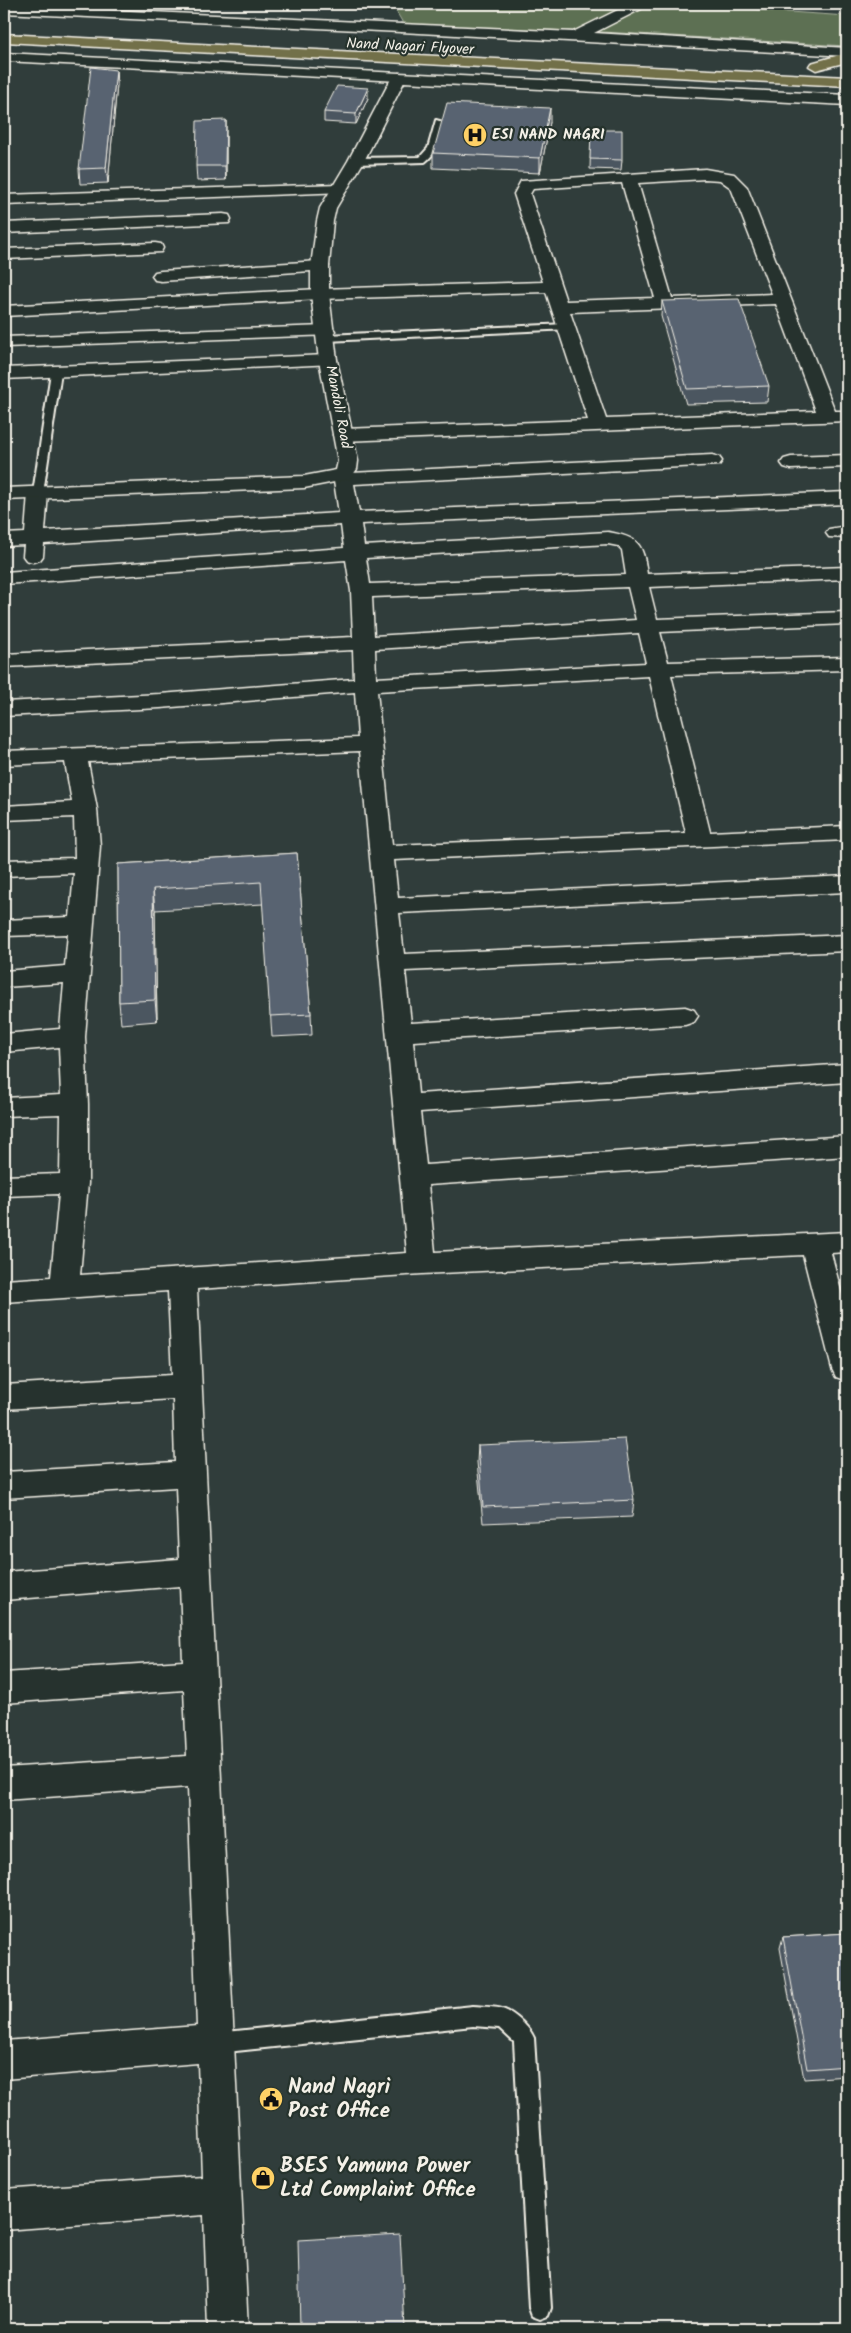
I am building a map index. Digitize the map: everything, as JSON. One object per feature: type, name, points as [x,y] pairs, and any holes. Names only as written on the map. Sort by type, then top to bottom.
[{"type":"highway","name":"Nand Nagari Flyover","points":[[4,28],[847,68]]},
{"type":"highway","name":"Nand Nagari Flyover","points":[[4,38],[847,82]]},
{"type":"highway","points":[[816,66],[847,57]]},
{"type":"highway","points":[[747,95],[786,78]]},
{"type":"street","points":[[576,37],[640,4]]},
{"type":"street","points":[[4,9],[196,11],[401,28],[847,52]]},
{"type":"street","points":[[392,12],[401,28]]},
{"type":"street","points":[[4,57],[847,100]]},
{"type":"street","name":"Mandoli Road","points":[[4,494],[304,482],[344,477],[348,461],[328,360],[327,334],[320,294],[320,266],[328,208],[356,161],[399,77]]},
{"type":"street","points":[[599,426],[522,194],[527,184],[705,174],[729,176],[739,187],[828,417]]},
{"type":"street","points":[[629,179],[665,302]]},
{"type":"street","points":[[4,200],[234,190],[338,189]]},
{"type":"street","points":[[4,228],[223,219]]},
{"type":"street","points":[[4,254],[155,248]]},
{"type":"street","points":[[161,276],[320,266]]},
{"type":"street","points":[[4,311],[320,294],[553,287]]},
{"type":"street","points":[[560,307],[781,299]]},
{"type":"street","points":[[56,372],[61,308]]},
{"type":"street","points":[[4,342],[60,339],[327,334]]},
{"type":"street","points":[[4,374],[328,360]]},
{"type":"street","points":[[343,435],[847,416]]},
{"type":"street","points":[[791,463],[847,461]]},
{"type":"street","points":[[422,1263],[370,744],[365,685],[365,643],[361,591],[344,477],[712,462]]},
{"type":"street","points":[[32,577],[38,493]]},
{"type":"street","points":[[4,540],[349,518],[847,498]]},
{"type":"street","points":[[4,578],[355,553],[608,538],[623,540],[629,543],[633,550],[636,580],[660,669],[700,840]]},
{"type":"street","points":[[361,591],[847,573]]},
{"type":"street","points":[[4,660],[365,643],[648,626],[847,618]]},
{"type":"street","points":[[4,709],[160,701],[365,685],[660,669],[847,664]]},
{"type":"street","points":[[4,758],[370,744]]},
{"type":"street","points":[[65,1287],[74,1183],[75,1104],[72,1038],[88,846],[85,809],[74,754]]},
{"type":"street","points":[[4,813],[85,809]]},
{"type":"street","points":[[381,853],[847,833]]},
{"type":"street","points":[[4,868],[86,865]]},
{"type":"street","points":[[386,906],[847,884]]},
{"type":"street","points":[[4,928],[82,926]]},
{"type":"street","points":[[392,963],[847,942]]},
{"type":"street","points":[[4,979],[77,974]]},
{"type":"street","points":[[399,1033],[685,1016]]},
{"type":"street","points":[[4,1043],[72,1038]]},
{"type":"street","points":[[406,1104],[847,1073]]},
{"type":"street","points":[[4,1107],[75,1104]]},
{"type":"street","points":[[413,1176],[847,1146]]},
{"type":"street","points":[[4,1186],[74,1183]]},
{"type":"street","points":[[4,1290],[422,1263],[847,1242]]},
{"type":"street","points":[[814,1243],[846,1358]]},
{"type":"street","points":[[182,1279],[217,2043],[228,2329]]},
{"type":"street","points":[[4,1397],[187,1386]]},
{"type":"street","points":[[4,1485],[191,1474]]},
{"type":"street","points":[[4,1586],[195,1571]]},
{"type":"street","points":[[4,1688],[200,1674]]},
{"type":"street","points":[[4,1784],[205,1770]]},
{"type":"street","points":[[4,2060],[217,2043]]},
{"type":"street","points":[[4,2210],[223,2194]]},
{"type":"lane","points":[[356,161],[422,160],[429,156],[432,150],[439,122]]},
{"type":"lane","points":[[327,334],[566,327]]},
{"type":"lane","points":[[38,493],[56,372]]},
{"type":"lane","points":[[217,2043],[473,2016],[504,2018],[524,2038],[540,2308]]},
{"type":"green space","points":[[392,4],[724,4],[760,10],[847,16],[847,46],[602,32],[404,25]]},
{"type":"building","points":[[91,67],[116,70],[106,168],[79,169]]},
{"type":"building","points":[[337,86],[368,88],[356,114],[324,112]]},
{"type":"building","points":[[447,103],[550,108],[540,158],[433,153]]},
{"type":"building","points":[[226,120],[225,166],[196,166],[197,121]]},
{"type":"building","points":[[591,130],[622,130],[622,160],[590,159]]},
{"type":"building","points":[[739,299],[769,386],[687,389],[662,301]]},
{"type":"building","points":[[297,853],[311,1014],[270,1016],[261,882],[153,889],[155,1000],[119,1002],[118,864]]},
{"type":"building","points":[[625,1439],[634,1500],[483,1507],[478,1445]]},
{"type":"building","points":[[847,1933],[847,2066],[807,2069],[783,1937]]},
{"type":"building","points":[[400,2234],[405,2329],[300,2329],[298,2240]]},
{"type":"place","name":"ESI NAND NAGRI","points":[[475,135]]},
{"type":"place","name":"Nand Nagri Post Office","points":[[271,2099]]},
{"type":"place","name":"BSES Yamuna Power Ltd Complaint Office","points":[[263,2178]]}]
